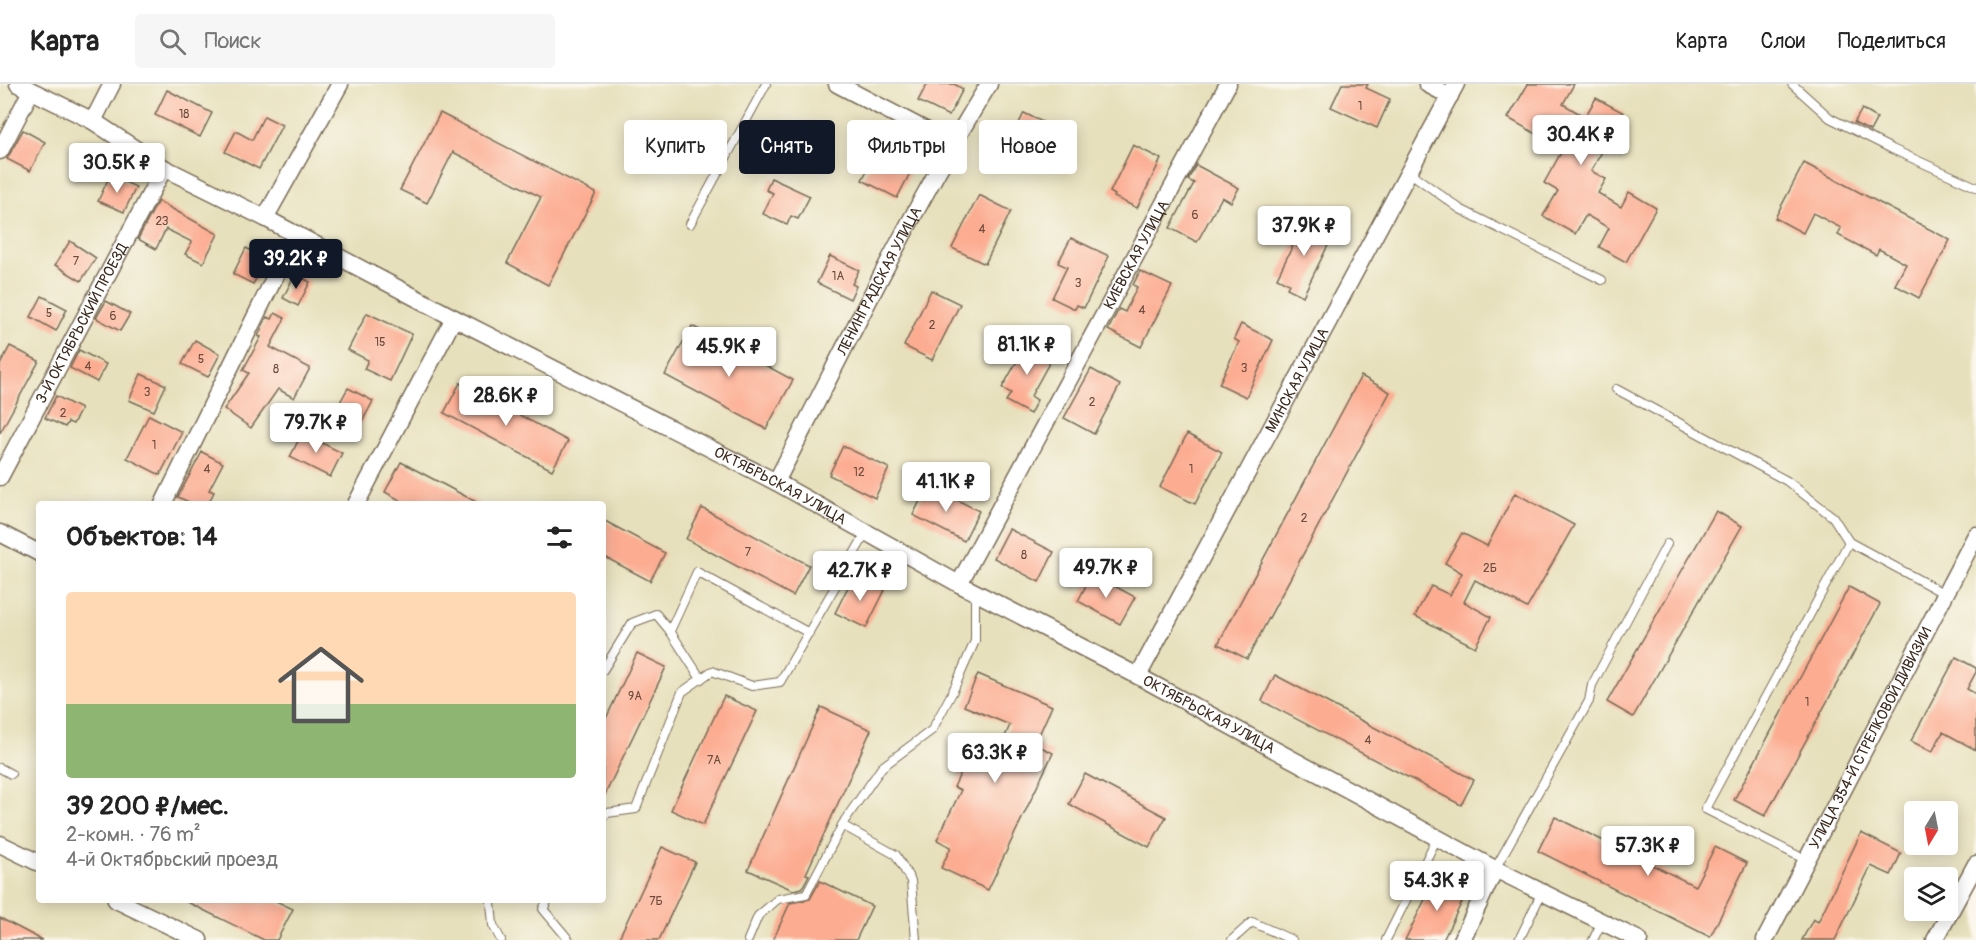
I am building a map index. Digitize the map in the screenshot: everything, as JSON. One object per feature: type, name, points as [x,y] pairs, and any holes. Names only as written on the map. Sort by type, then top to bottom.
[{"type":"street","points":[[93,120],[112,84]]},
{"type":"street","points":[[265,218],[339,84]]},
{"type":"street","points":[[837,84],[906,120]]},
{"type":"street","name":"ЛЕНИНГРАДСКАЯ УЛИЦА","points":[[967,120],[989,84]]},
{"type":"street","name":"КИЕВСКАЯ УЛИЦА","points":[[959,584],[1228,84]]},
{"type":"street","points":[[1427,84],[1453,90]]},
{"type":"street","points":[[0,151],[24,87]]},
{"type":"street","name":"ОКТЯБРЬСКАЯ УЛИЦА","points":[[24,87],[93,120],[164,168],[297,234],[454,318],[776,482],[959,584],[1138,676],[1495,869],[1639,940]]},
{"type":"street","name":"МИНСКАЯ УЛИЦА","points":[[1138,676],[1453,90]]},
{"type":"street","name":"3-Й ОКТЯБРЬСКИЙ ПРОЕЗД","points":[[0,477],[164,168]]},
{"type":"street","name":"ЛЕНИНГРАДСКАЯ УЛИЦА","points":[[776,482],[936,174]]},
{"type":"street","points":[[164,501],[297,234]]},
{"type":"street","points":[[358,501],[454,318]]},
{"type":"street","points":[[0,533],[36,551]]},
{"type":"street","name":"УЛИЦА 354-Й СТРЕЛКОВОЙ ДИВИЗИИ","points":[[1765,940],[1976,535]]},
{"type":"street","points":[[0,844],[36,862]]},
{"type":"street","points":[[1935,940],[1976,864]]},
{"type":"street","points":[[1462,940],[1495,869]]},
{"type":"street","points":[[122,903],[199,940]]},
{"type":"lane","points":[[690,224],[766,84]]},
{"type":"lane","points":[[1792,84],[1830,118],[1976,187]]},
{"type":"lane","points":[[1409,172],[1460,209],[1602,280]]},
{"type":"lane","points":[[1616,389],[1787,481],[1833,517],[1849,542],[1945,594]]},
{"type":"lane","points":[[606,813],[636,809],[682,692],[712,671],[752,686],[780,682],[866,533]]},
{"type":"lane","points":[[1806,860],[1705,809],[1849,542]]},
{"type":"lane","points":[[1495,869],[1590,701],[1592,685],[1667,544]]},
{"type":"lane","points":[[670,631],[697,572],[808,633]]},
{"type":"lane","points":[[748,940],[758,916],[778,899],[806,894],[842,825],[882,766],[932,730],[953,691],[975,641],[975,592]]},
{"type":"lane","points":[[606,665],[632,623],[656,614],[670,631],[701,679]]},
{"type":"lane","points":[[0,768],[10,774]]},
{"type":"lane","points":[[842,825],[897,855],[911,881],[916,940]]},
{"type":"lane","points":[[1386,940],[1437,838]]},
{"type":"lane","points":[[1519,940],[1542,892]]},
{"type":"lane","points":[[491,903],[493,925],[501,940]]},
{"type":"lane","points":[[546,903],[543,909],[569,940]]},
{"type":"lane","points":[[1232,940],[1252,922],[1292,940]]},
{"type":"lane","points":[[1593,940],[1602,922]]},
{"type":"building","points":[[927,84],[954,84],[963,89],[949,116],[918,101]]},
{"type":"building","points":[[1342,84],[1368,84],[1366,88],[1390,99],[1377,128],[1331,107]]},
{"type":"building","points":[[1528,84],[1574,84],[1563,104],[1585,117],[1596,98],[1624,113],[1591,171],[1606,179],[1598,193],[1621,207],[1629,192],[1656,208],[1626,262],[1599,247],[1609,228],[1586,215],[1575,234],[1543,216],[1558,191],[1544,183],[1563,149],[1508,118]]},
{"type":"building","points":[[167,90],[212,113],[200,137],[155,115]]},
{"type":"building","points":[[1862,109],[1877,118],[1870,131],[1854,123]]},
{"type":"building","points":[[440,113],[596,193],[548,285],[507,263],[541,197],[453,152],[427,203],[400,190]]},
{"type":"building","points":[[1024,113],[1038,120],[1021,120]]},
{"type":"building","points":[[264,116],[282,125],[259,169],[225,152],[236,131],[252,140]]},
{"type":"building","points":[[23,130],[45,142],[30,171],[7,159]]},
{"type":"building","points":[[1133,145],[1161,159],[1137,208],[1114,197],[1115,195],[1110,192]]},
{"type":"building","points":[[1804,163],[1950,240],[1919,298],[1895,285],[1906,264],[1879,249],[1876,255],[1838,235],[1841,228],[1813,213],[1803,233],[1775,218]]},
{"type":"building","points":[[1196,165],[1239,188],[1231,202],[1222,197],[1197,242],[1170,228],[1194,183],[1188,180]]},
{"type":"building","points":[[865,174],[909,174],[897,198],[862,180]]},
{"type":"building","points":[[110,175],[136,187],[124,212],[98,201]]},
{"type":"building","points":[[771,178],[810,196],[798,219],[791,216],[787,225],[763,214],[773,193],[766,190]]},
{"type":"building","points":[[979,195],[1011,211],[985,264],[952,248]]},
{"type":"building","points":[[158,201],[218,234],[203,263],[185,254],[192,242],[166,229],[156,249],[138,239]]},
{"type":"building","points":[[1296,219],[1332,237],[1303,296],[1287,288],[1289,284],[1277,278],[1297,237],[1290,233]]},
{"type":"building","points":[[1071,238],[1109,256],[1084,308],[1077,305],[1075,309],[1052,298],[1067,267],[1058,263]]},
{"type":"building","points":[[70,241],[96,258],[81,281],[55,265]]},
{"type":"building","points":[[246,248],[267,259],[253,284],[233,274]]},
{"type":"building","points":[[830,256],[859,270],[852,284],[856,286],[850,299],[817,283]]},
{"type":"building","points":[[1140,271],[1172,286],[1141,347],[1108,330],[1119,309],[1125,312],[1137,287],[1133,285]]},
{"type":"building","points":[[295,274],[310,282],[298,306],[283,298]]},
{"type":"building","points":[[931,290],[960,304],[932,360],[904,346]]},
{"type":"building","points":[[42,296],[67,309],[56,331],[31,317]]},
{"type":"building","points":[[106,301],[130,314],[120,331],[96,318]]},
{"type":"building","points":[[275,313],[285,318],[270,347],[310,368],[294,398],[278,389],[251,428],[224,409],[249,373],[243,370],[261,337],[258,336],[267,317],[272,319]]},
{"type":"building","points":[[367,313],[412,334],[390,381],[364,369],[368,360],[348,350]]},
{"type":"building","points":[[1241,324],[1273,340],[1246,397],[1219,384],[1239,342],[1234,339]]},
{"type":"building","points":[[692,326],[793,380],[766,429],[665,375]]},
{"type":"building","points":[[195,340],[220,354],[208,377],[182,364]]},
{"type":"building","points":[[1029,340],[1054,354],[1031,396],[1037,400],[1030,414],[1006,401],[1011,393],[1002,388]]},
{"type":"building","points":[[10,346],[39,361],[0,433],[0,365]]},
{"type":"building","points":[[79,350],[106,364],[97,382],[70,368]]},
{"type":"building","points":[[1091,369],[1120,385],[1094,434],[1064,418]]},
{"type":"building","points":[[141,374],[166,385],[154,411],[129,400]]},
{"type":"building","points":[[1361,376],[1390,392],[1247,659],[1218,644]]},
{"type":"building","points":[[460,383],[568,441],[552,470],[444,413]]},
{"type":"building","points":[[348,388],[373,401],[361,424],[335,411]]},
{"type":"building","points":[[56,396],[81,409],[73,424],[68,422],[65,427],[45,418]]},
{"type":"building","points":[[149,415],[182,432],[160,475],[127,458]]},
{"type":"building","points":[[304,429],[323,438],[320,442],[342,453],[330,477],[290,457]]},
{"type":"building","points":[[1187,434],[1222,452],[1195,504],[1160,487]]},
{"type":"building","points":[[843,446],[889,468],[875,498],[829,475]]},
{"type":"building","points":[[202,452],[223,463],[209,490],[214,492],[210,501],[187,501],[178,497]]},
{"type":"building","points":[[401,462],[474,501],[402,501],[385,492]]},
{"type":"building","points":[[928,485],[979,511],[964,541],[913,515]]},
{"type":"building","points":[[1515,493],[1574,525],[1527,608],[1475,580],[1464,602],[1491,617],[1475,647],[1415,616],[1431,586],[1450,595],[1462,573],[1445,563],[1462,533],[1487,546]]},
{"type":"building","points":[[702,508],[809,565],[793,596],[686,539]]},
{"type":"building","points":[[1716,511],[1742,526],[1633,717],[1607,702]]},
{"type":"building","points":[[606,522],[665,553],[650,581],[606,558]]},
{"type":"building","points":[[1009,529],[1054,552],[1039,582],[994,558]]},
{"type":"building","points":[[1092,574],[1135,597],[1120,624],[1078,601]]},
{"type":"building","points":[[854,575],[885,590],[866,628],[835,613]]},
{"type":"building","points":[[1849,587],[1880,604],[1765,816],[1734,800]]},
{"type":"building","points":[[637,653],[666,667],[606,793],[606,719]]},
{"type":"building","points":[[1956,657],[1976,668],[1967,689],[1976,694],[1976,750],[1943,732],[1932,752],[1911,741]]},
{"type":"building","points":[[978,674],[1052,706],[1035,744],[1053,753],[988,890],[941,868],[951,847],[937,840],[961,790],[954,787],[972,748],[995,759],[1010,725],[964,706]]},
{"type":"building","points":[[1275,675],[1474,780],[1461,805],[1262,701]]},
{"type":"building","points":[[724,696],[757,711],[703,825],[671,810]]},
{"type":"building","points":[[821,707],[871,730],[806,874],[809,875],[802,888],[793,890],[748,870]]},
{"type":"building","points":[[1085,774],[1166,817],[1149,847],[1069,804]]},
{"type":"building","points":[[1555,817],[1695,886],[1715,847],[1747,863],[1710,937],[1538,851]]},
{"type":"building","points":[[1861,833],[1901,853],[1891,875],[1871,866],[1835,940],[1802,940],[1813,919],[1818,922]]},
{"type":"building","points":[[662,847],[695,862],[659,940],[618,940]]},
{"type":"building","points":[[1436,877],[1467,892],[1443,940],[1405,940]]},
{"type":"building","points":[[820,881],[872,906],[856,940],[773,940],[790,903],[810,899]]},
{"type":"building","points":[[189,903],[280,903],[293,909],[277,940],[264,940]]},
{"type":"building","points":[[0,918],[42,940],[0,940]]}]
